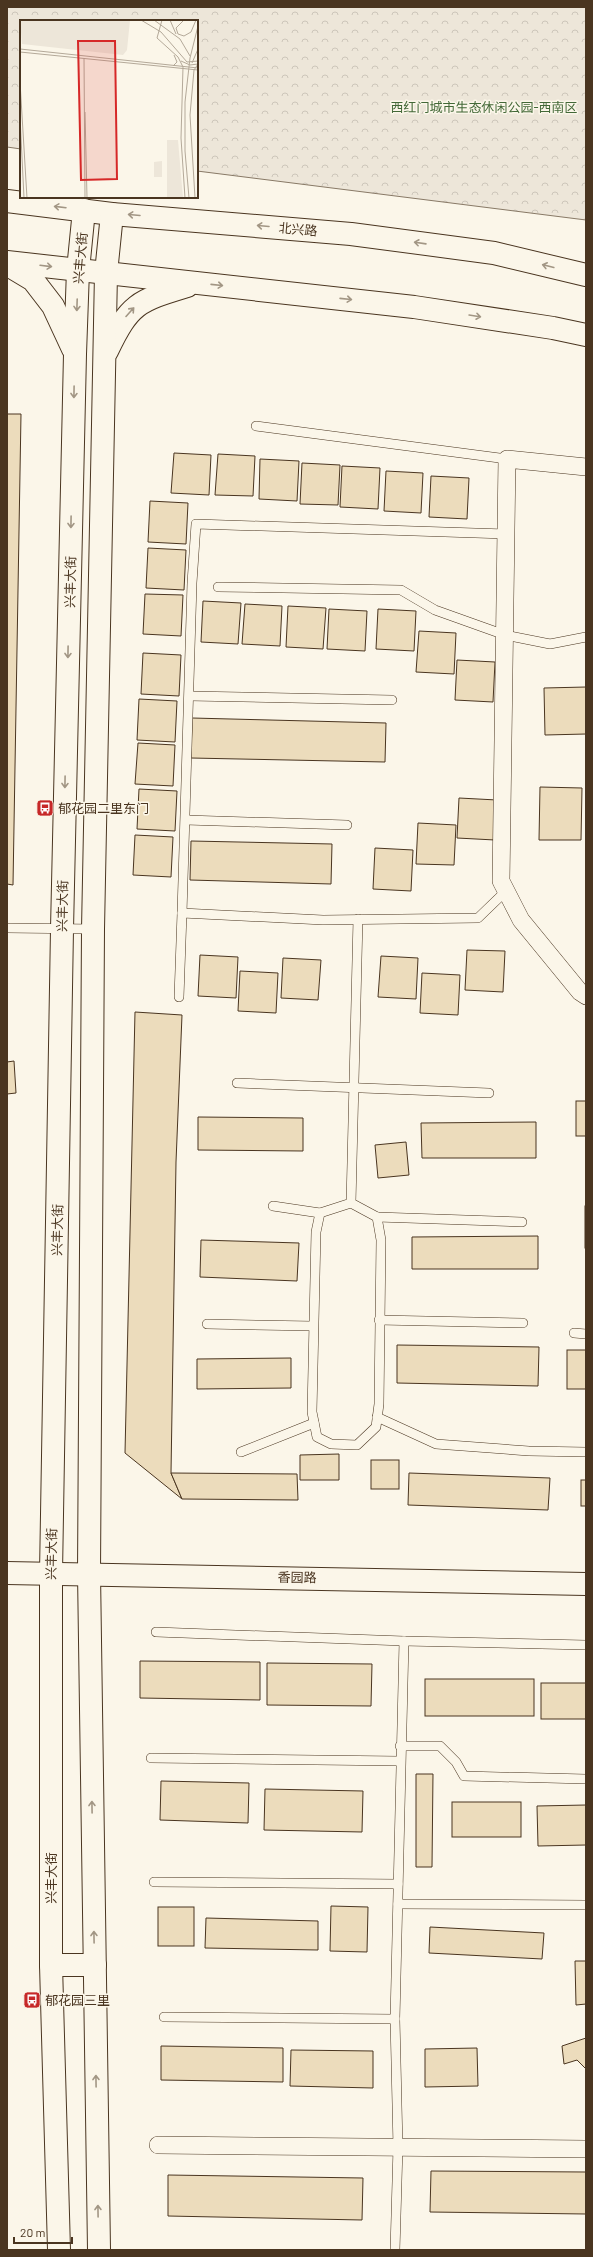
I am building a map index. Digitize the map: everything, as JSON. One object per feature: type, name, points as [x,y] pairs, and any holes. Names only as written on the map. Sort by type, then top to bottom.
[{"type":"main road","name":"北兴路","points":[[7,201],[112,214],[352,234],[494,253],[586,275]]},
{"type":"main road","name":"兴丰大街","points":[[59,2250],[51,1964],[51,1573],[62,929],[75,354],[78,270],[84,210]]},
{"type":"main road","name":"兴丰大街","points":[[99,2250],[89,1573],[93,929],[106,274],[112,214]]},
{"type":"main road","points":[[7,263],[414,307],[552,328],[586,335]]},
{"type":"main road","points":[[7,263],[33,280],[53,306],[75,354]]},
{"type":"main road","points":[[104,358],[118,328],[131,309],[153,296],[195,283]]},
{"type":"main road","name":"香园路","points":[[7,1573],[89,1573],[586,1584]]},
{"type":"main road","points":[[51,1964],[95,1965]]},
{"type":"street","points":[[586,467],[507,459],[501,881],[520,920],[580,992],[586,996]]},
{"type":"street","points":[[158,2145],[586,2149]]},
{"type":"lane","points":[[256,426],[507,459]]},
{"type":"lane","points":[[179,997],[190,696],[192,583],[196,524],[506,534]]},
{"type":"lane","points":[[218,587],[401,590],[435,610],[505,635],[550,644],[586,637]]},
{"type":"lane","points":[[190,696],[392,700]]},
{"type":"lane","points":[[186,820],[347,825]]},
{"type":"lane","points":[[182,913],[358,919],[478,918],[506,890]]},
{"type":"lane","points":[[351,1203],[358,919]]},
{"type":"lane","points":[[7,928],[93,929]]},
{"type":"lane","points":[[237,1083],[489,1093]]},
{"type":"lane","points":[[273,1206],[320,1212],[351,1203],[377,1217],[522,1222]]},
{"type":"lane","points":[[320,1212],[316,1232],[312,1412],[316,1437],[331,1444],[357,1445],[376,1427],[381,1240],[377,1217]]},
{"type":"lane","points":[[379,1320],[523,1323]]},
{"type":"lane","points":[[207,1324],[313,1326]]},
{"type":"lane","points":[[574,1333],[586,1334]]},
{"type":"lane","points":[[377,1416],[436,1444],[529,1451],[586,1452]]},
{"type":"lane","points":[[241,1452],[314,1423]]},
{"type":"lane","points":[[156,1632],[404,1641],[586,1644]]},
{"type":"lane","points":[[395,2250],[398,2147],[395,2019],[398,1904],[399,1762],[404,1641]]},
{"type":"lane","points":[[400,1746],[440,1746],[456,1762],[464,1776],[586,1779]]},
{"type":"lane","points":[[150,1758],[399,1762]]},
{"type":"lane","points":[[154,1882],[398,1884]]},
{"type":"lane","points":[[398,1904],[586,1905]]},
{"type":"lane","points":[[164,2017],[395,2019]]},
{"type":"green space","name":"西红门城市生态休闲公园-西南区","points":[[7,7],[586,7],[586,220],[198,171],[198,20],[20,20],[20,149],[7,147]]},
{"type":"building","points":[[7,414],[21,414],[13,885],[7,884]]},
{"type":"building","points":[[174,453],[211,455],[209,495],[171,493]]},
{"type":"building","points":[[218,454],[255,456],[253,496],[215,495]]},
{"type":"building","points":[[260,459],[299,461],[297,501],[259,499]]},
{"type":"building","points":[[302,463],[340,465],[338,505],[300,504]]},
{"type":"building","points":[[342,466],[380,468],[378,509],[340,507]]},
{"type":"building","points":[[386,471],[423,473],[421,513],[384,511]]},
{"type":"building","points":[[431,476],[469,478],[467,519],[429,517]]},
{"type":"building","points":[[150,501],[188,503],[186,544],[148,542]]},
{"type":"building","points":[[148,548],[186,550],[184,590],[146,588]]},
{"type":"building","points":[[145,594],[183,595],[181,636],[143,634]]},
{"type":"building","points":[[203,601],[241,603],[238,644],[201,642]]},
{"type":"building","points":[[245,604],[282,606],[280,646],[242,644]]},
{"type":"building","points":[[288,606],[326,608],[323,649],[286,647]]},
{"type":"building","points":[[329,609],[367,611],[365,651],[327,649]]},
{"type":"building","points":[[378,609],[416,611],[414,651],[376,649]]},
{"type":"building","points":[[419,631],[456,633],[454,674],[416,672]]},
{"type":"building","points":[[143,653],[181,655],[179,696],[141,694]]},
{"type":"building","points":[[457,660],[495,662],[493,702],[455,700]]},
{"type":"building","points":[[586,687],[586,734],[545,735],[544,688]]},
{"type":"building","points":[[139,699],[177,701],[175,742],[137,740]]},
{"type":"building","points":[[192,718],[386,723],[385,762],[191,758]]},
{"type":"building","points":[[138,743],[175,745],[173,786],[135,784]]},
{"type":"building","points":[[540,787],[582,788],[581,840],[539,840]]},
{"type":"building","points":[[139,789],[177,791],[175,831],[137,829]]},
{"type":"building","points":[[459,798],[497,800],[495,840],[457,838]]},
{"type":"building","points":[[418,823],[456,825],[454,865],[416,864]]},
{"type":"building","points":[[135,835],[173,837],[171,877],[133,875]]},
{"type":"building","points":[[191,841],[332,844],[331,884],[190,880]]},
{"type":"building","points":[[375,848],[413,850],[411,891],[373,889]]},
{"type":"building","points":[[467,950],[505,951],[503,992],[465,990]]},
{"type":"building","points":[[200,955],[238,957],[236,998],[198,996]]},
{"type":"building","points":[[381,956],[418,958],[416,999],[378,997]]},
{"type":"building","points":[[283,958],[321,960],[318,1000],[281,998]]},
{"type":"building","points":[[240,971],[278,973],[276,1013],[238,1011]]},
{"type":"building","points":[[422,973],[460,975],[458,1015],[420,1013]]},
{"type":"building","points":[[135,1012],[182,1015],[176,1162],[171,1473],[182,1499],[125,1453]]},
{"type":"building","points":[[14,1061],[16,1093],[7,1094],[7,1062]]},
{"type":"building","points":[[576,1101],[586,1101],[586,1136],[576,1136]]},
{"type":"building","points":[[198,1117],[303,1118],[303,1151],[198,1150]]},
{"type":"building","points":[[536,1122],[536,1158],[422,1158],[421,1123]]},
{"type":"building","points":[[406,1142],[409,1175],[378,1178],[375,1145]]},
{"type":"building","points":[[586,1206],[586,1248],[585,1248]]},
{"type":"building","points":[[538,1236],[538,1269],[412,1269],[412,1237]]},
{"type":"building","points":[[201,1240],[299,1243],[297,1281],[200,1277]]},
{"type":"building","points":[[397,1345],[539,1347],[538,1386],[397,1383]]},
{"type":"building","points":[[567,1350],[586,1350],[586,1389],[567,1389]]},
{"type":"building","points":[[291,1358],[291,1388],[197,1389],[197,1359]]},
{"type":"building","points":[[339,1454],[339,1480],[300,1480],[300,1455]]},
{"type":"building","points":[[371,1460],[399,1460],[399,1489],[371,1489]]},
{"type":"building","points":[[171,1473],[297,1474],[298,1500],[182,1499]]},
{"type":"building","points":[[409,1473],[550,1478],[548,1510],[408,1505]]},
{"type":"building","points":[[581,1480],[586,1480],[586,1506],[581,1506]]},
{"type":"building","points":[[140,1661],[260,1662],[260,1700],[140,1698]]},
{"type":"building","points":[[267,1663],[372,1664],[371,1706],[267,1705]]},
{"type":"building","points":[[425,1679],[534,1679],[534,1716],[425,1716]]},
{"type":"building","points":[[541,1683],[586,1683],[586,1719],[541,1719]]},
{"type":"building","points":[[416,1774],[433,1774],[432,1867],[416,1867]]},
{"type":"building","points":[[161,1781],[249,1783],[248,1823],[160,1820]]},
{"type":"building","points":[[265,1789],[363,1791],[362,1832],[264,1830]]},
{"type":"building","points":[[452,1802],[521,1802],[521,1837],[452,1837]]},
{"type":"building","points":[[586,1805],[586,1845],[538,1846],[537,1806]]},
{"type":"building","points":[[331,1906],[368,1907],[367,1952],[330,1951]]},
{"type":"building","points":[[158,1907],[194,1907],[194,1946],[158,1946]]},
{"type":"building","points":[[206,1918],[318,1921],[318,1950],[205,1948]]},
{"type":"building","points":[[430,1927],[544,1933],[542,1959],[429,1953]]},
{"type":"building","points":[[575,1961],[586,1961],[586,2004],[576,2005]]},
{"type":"building","points":[[586,2038],[586,2069],[577,2060],[564,2064],[562,2046]]},
{"type":"building","points":[[161,2046],[283,2048],[283,2082],[161,2080]]},
{"type":"building","points":[[477,2048],[478,2086],[425,2087],[425,2049]]},
{"type":"building","points":[[291,2050],[373,2051],[373,2088],[290,2086]]},
{"type":"building","points":[[431,2171],[586,2172],[586,2214],[430,2212]]},
{"type":"building","points":[[168,2175],[363,2178],[362,2220],[168,2216]]},
{"type":"place","name":"郁花园二里东门","points":[[45,808]]},
{"type":"place","name":"郁花园三里","points":[[32,2000]]}]
